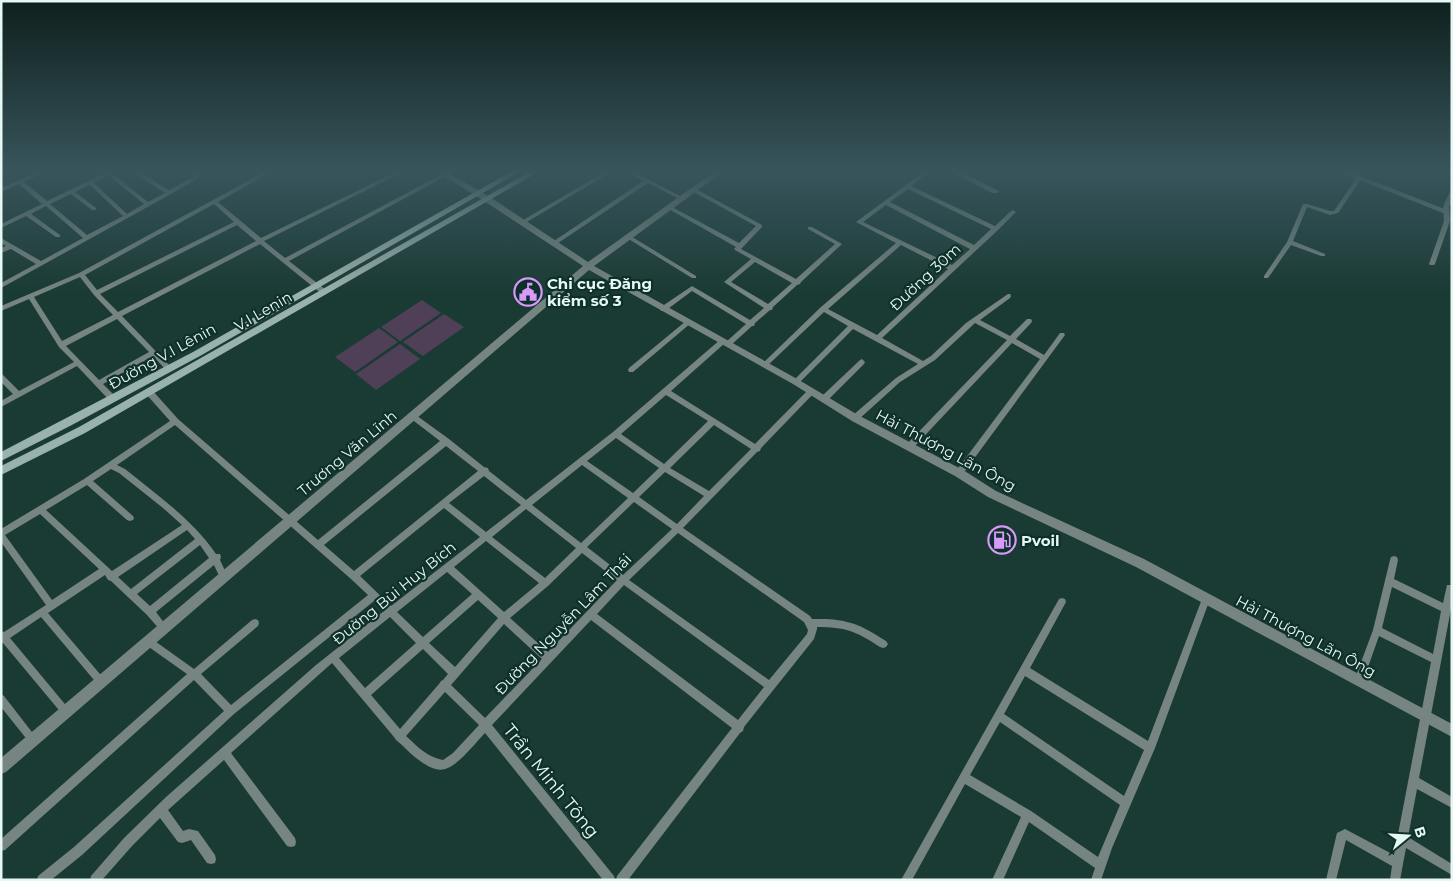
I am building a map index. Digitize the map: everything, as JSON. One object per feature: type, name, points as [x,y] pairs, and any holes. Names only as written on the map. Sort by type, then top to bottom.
[{"type":"main road","name":"Đường V.I Lênin","points":[[1,457],[113,399],[444,212]]},
{"type":"main road","name":"V.I Lenin","points":[[1,471],[82,430],[464,212]]},
{"type":"main road","points":[[221,338],[229,346]]},
{"type":"street","points":[[56,212],[87,238]]},
{"type":"street","points":[[122,212],[126,216]]},
{"type":"street","points":[[1,286],[133,212]]},
{"type":"street","points":[[1,309],[81,274],[197,212]]},
{"type":"street","points":[[227,212],[324,292]]},
{"type":"street","points":[[61,345],[319,212]]},
{"type":"street","points":[[286,261],[374,212]]},
{"type":"street","name":"Hải Thượng Lãn Ông","points":[[508,212],[552,244],[588,266],[796,382],[855,418],[959,473],[992,494],[1140,563],[1452,731]]},
{"type":"street","points":[[523,222],[540,212]]},
{"type":"street","points":[[552,244],[600,212]]},
{"type":"street","name":"Trương Văn Lĩnh","points":[[1,768],[32,739],[102,683],[588,266],[664,212]]},
{"type":"street","points":[[677,212],[739,246]]},
{"type":"street","points":[[735,212],[760,226],[737,248],[738,251],[798,283]]},
{"type":"street","points":[[872,212],[859,222],[952,268]]},
{"type":"street","points":[[905,212],[974,248]]},
{"type":"street","points":[[961,212],[996,229]]},
{"type":"street","name":"Đường 30m","points":[[877,339],[1013,212]]},
{"type":"street","points":[[1266,277],[1290,242],[1302,212]]},
{"type":"street","points":[[1432,264],[1447,221],[1446,212]]},
{"type":"street","points":[[1,226],[26,213],[58,236]]},
{"type":"street","points":[[96,294],[238,222]]},
{"type":"street","name":"Đường Bùi Huy Bích","points":[[95,880],[128,842],[161,810],[319,668],[334,659],[390,611],[616,434],[666,391],[752,324],[839,244],[810,228]]},
{"type":"street","points":[[628,237],[694,277]]},
{"type":"street","points":[[1,240],[41,264]]},
{"type":"street","points":[[764,365],[823,309],[900,242]]},
{"type":"street","points":[[1290,242],[1323,255]]},
{"type":"street","points":[[1,251],[11,246]]},
{"type":"street","points":[[755,259],[727,282],[770,308]]},
{"type":"street","points":[[81,274],[96,294],[168,368]]},
{"type":"street","points":[[663,309],[692,288],[752,324]]},
{"type":"street","points":[[30,296],[61,345],[113,399]]},
{"type":"street","points":[[855,418],[898,380],[933,358],[952,339],[1008,296]]},
{"type":"street","points":[[823,309],[923,364]]},
{"type":"street","points":[[975,320],[1044,358]]},
{"type":"street","points":[[910,446],[1029,321]]},
{"type":"street","points":[[631,370],[688,323]]},
{"type":"street","points":[[796,382],[852,326]]},
{"type":"street","points":[[959,473],[1062,335]]},
{"type":"street","points":[[98,384],[153,353]]},
{"type":"street","points":[[824,398],[862,362]]},
{"type":"street","points":[[1,404],[78,363]]},
{"type":"street","points":[[1,377],[18,395]]},
{"type":"street","points":[[666,391],[756,449]]},
{"type":"street","points":[[149,392],[175,421],[354,576],[454,673]]},
{"type":"street","name":"Đường Nguyễn Lâm Thái","points":[[334,659],[414,752],[433,764],[443,765],[456,756],[623,580],[677,529],[811,392]]},
{"type":"street","points":[[413,416],[623,580],[770,686]]},
{"type":"street","points":[[51,605],[1,534],[87,481],[175,421]]},
{"type":"street","points":[[399,736],[503,618],[545,583],[713,421]]},
{"type":"street","points":[[616,434],[664,468],[710,495]]},
{"type":"street","points":[[317,545],[446,441]]},
{"type":"street","points":[[580,461],[811,624],[813,629],[811,636],[770,686],[740,728],[621,880]]},
{"type":"street","points":[[110,465],[122,471],[187,526],[216,558],[224,577]]},
{"type":"street","points":[[354,576],[484,470]]},
{"type":"street","points":[[87,481],[130,518]]},
{"type":"street","points":[[443,502],[488,535],[545,583]]},
{"type":"street","points":[[41,510],[105,570],[111,578],[150,612],[164,628]]},
{"type":"street","points":[[111,578],[187,526]]},
{"type":"street","points":[[130,594],[200,540]]},
{"type":"street","points":[[150,612],[216,558]]},
{"type":"street","points":[[1359,681],[1377,630],[1394,560]]},
{"type":"street","points":[[448,567],[548,658]]},
{"type":"street","points":[[66,712],[2,637],[105,570]]},
{"type":"street","points":[[1389,581],[1447,609]]},
{"type":"street","points":[[1396,880],[1424,717],[1450,588]]},
{"type":"street","points":[[364,695],[477,595]]},
{"type":"street","points":[[42,880],[78,851],[231,711],[374,596]]},
{"type":"street","points":[[1096,880],[1100,865],[1150,748],[1206,599]]},
{"type":"street","points":[[906,880],[965,778],[1062,602]]},
{"type":"street","points":[[42,612],[102,683]]},
{"type":"street","points":[[591,615],[740,728]]},
{"type":"street","points":[[811,624],[838,621],[863,630],[883,644]]},
{"type":"street","points":[[1,846],[84,771],[255,623]]},
{"type":"street","points":[[1377,630],[1436,660]]},
{"type":"street","points":[[149,642],[194,676],[231,711]]},
{"type":"street","points":[[1024,670],[1150,748]]},
{"type":"street","name":"Trần Minh Tông","points":[[444,684],[485,724],[610,880]]},
{"type":"street","points":[[1,698],[32,739]]},
{"type":"street","points":[[999,716],[1126,803]]},
{"type":"street","points":[[224,752],[292,842]]},
{"type":"street","points":[[965,778],[1027,815],[1100,865]]},
{"type":"street","points":[[1414,781],[1452,803]]},
{"type":"street","points":[[161,810],[182,838],[189,834],[194,835],[210,859]]},
{"type":"street","points":[[997,880],[1027,815]]},
{"type":"street","points":[[1331,880],[1341,837],[1345,834],[1398,863]]},
{"type":"street","points":[[1403,840],[1452,870]]},
{"type":"shaded area","points":[[422,300],[441,313],[400,341],[381,327]]},
{"type":"shaded area","points":[[444,314],[464,327],[423,356],[403,342]]},
{"type":"shaded area","points":[[379,328],[398,342],[355,372],[335,357]]},
{"type":"shaded area","points":[[400,344],[420,359],[376,390],[356,374]]},
{"type":"place","name":"Chi cục Đăng kiểm số 3","points":[[528,292]]},
{"type":"place","name":"Pvoil","points":[[1002,540]]}]
